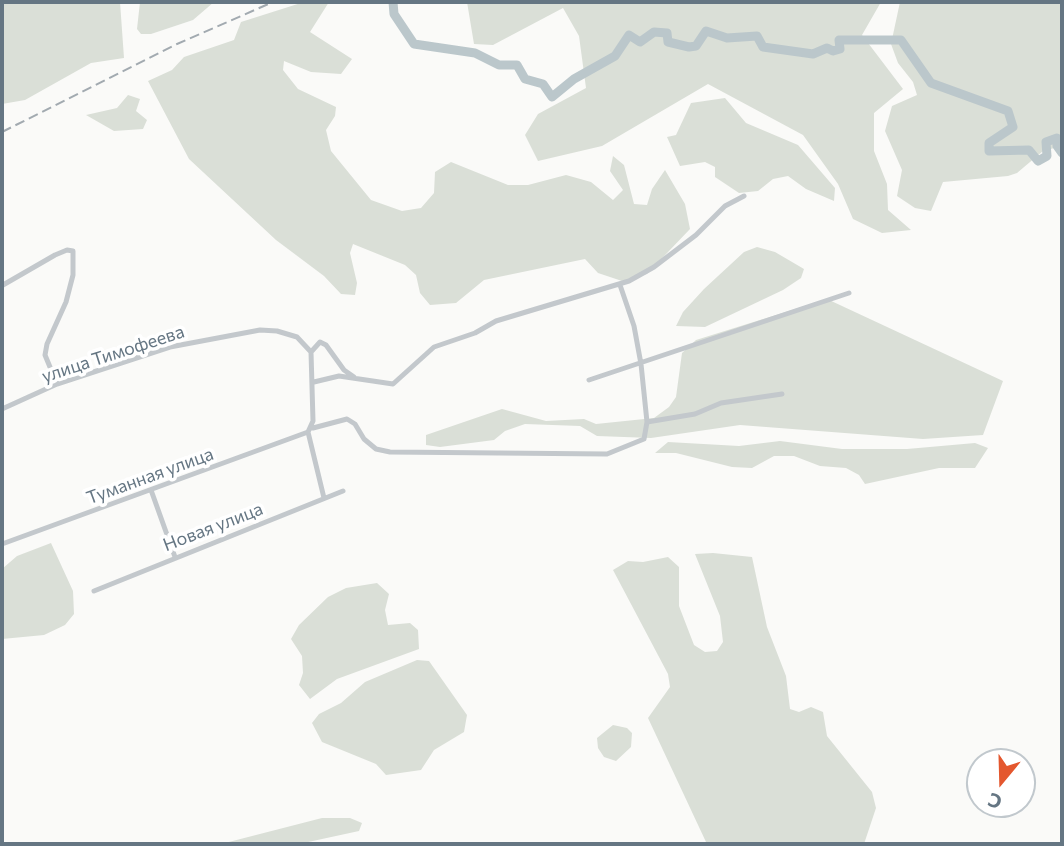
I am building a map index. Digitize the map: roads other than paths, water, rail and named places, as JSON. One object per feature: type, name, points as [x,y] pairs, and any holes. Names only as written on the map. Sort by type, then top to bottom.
[{"type":"street","points":[[314,382],[339,376],[393,384],[434,347],[475,333],[496,321],[620,285],[654,267],[696,235],[725,206],[744,196]]},
{"type":"street","points":[[3,285],[55,255],[67,250],[73,251],[74,267],[66,302],[47,344],[45,355],[57,384]]},
{"type":"street","points":[[620,285],[634,326],[647,422],[695,414],[721,403],[782,394]]},
{"type":"street","points":[[590,380],[849,293]]},
{"type":"street","name":"улица Тимофеева","points":[[2,409],[57,384],[170,347],[260,330],[284,333],[302,341],[311,352]]},
{"type":"street","points":[[324,498],[311,430],[314,382],[311,352],[320,342],[326,345],[344,370],[357,379]]},
{"type":"street","name":"Туманная улица","points":[[2,544],[346,419],[355,424],[364,439],[376,449],[390,453],[607,454],[644,439],[647,422]]},
{"type":"street","points":[[151,490],[175,557]]},
{"type":"street","name":"Новая улица","points":[[94,591],[342,491]]},
{"type":"waterway","points":[[393,2],[394,14],[414,44],[475,53],[499,65],[517,65],[525,79],[543,84],[552,97],[574,79],[615,56],[629,35],[640,42],[654,32],[667,33],[668,42],[689,47],[696,46],[706,31],[727,38],[757,36],[763,47],[813,54],[827,48],[833,51],[840,49],[839,40],[901,40],[931,83],[1008,111],[1013,127],[989,143],[989,151],[1029,150],[1038,161],[1047,156],[1046,142],[1057,138],[1057,146],[1062,153]]},
{"type":"railway","points":[[2,132],[177,44],[273,2]]}]
